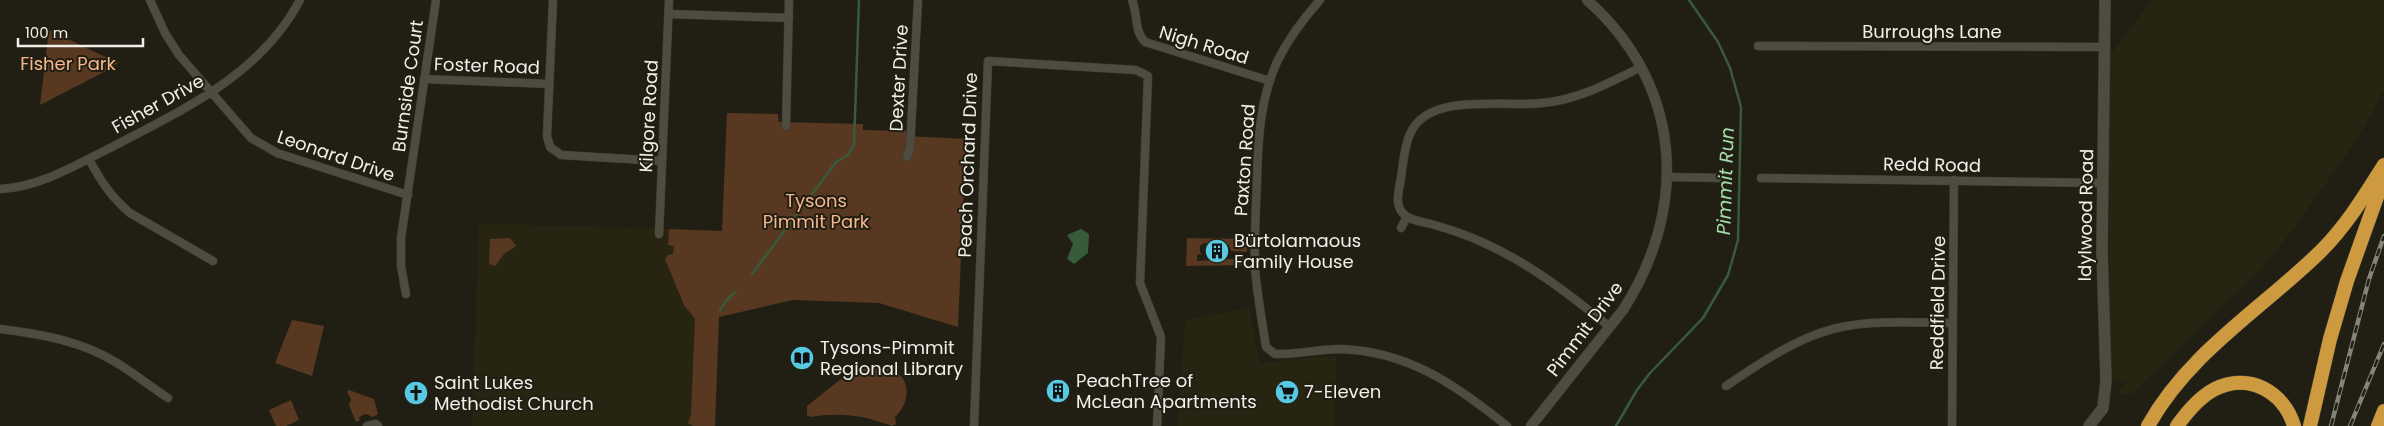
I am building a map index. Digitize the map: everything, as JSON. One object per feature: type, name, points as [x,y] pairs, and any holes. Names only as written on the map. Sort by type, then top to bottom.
[{"type":"highway","points":[[2148,426],[2168,394],[2197,360],[2323,249],[2358,207],[2384,165]]},
{"type":"highway","points":[[2310,426],[2330,339],[2347,281],[2384,176]]},
{"type":"highway","points":[[2177,426],[2206,395],[2216,388],[2238,382],[2254,384],[2269,390],[2286,407],[2294,426]]},
{"type":"highway","points":[[2378,426],[2384,411]]},
{"type":"main road","name":"Idylwood Road","points":[[2090,426],[2099,416],[2105,399],[2103,183],[2106,0]]},
{"type":"street","name":"Leonard Drive","points":[[150,0],[170,40],[211,94],[241,129],[262,146],[285,156],[408,195]]},
{"type":"street","name":"Fisher Drive","points":[[0,189],[24,187],[40,181],[89,158],[211,94],[255,59],[269,45],[285,25],[300,0]]},
{"type":"street","name":"Burnside Court","points":[[406,294],[400,256],[436,0]]},
{"type":"street","points":[[553,0],[547,136],[549,152],[568,156],[662,161]]},
{"type":"street","name":"Kilgore Road","points":[[659,234],[669,0]]},
{"type":"street","points":[[786,126],[789,0]]},
{"type":"street","name":"Dexter Drive","points":[[907,156],[910,148],[915,89],[918,0]]},
{"type":"street","name":"Nigh Road","points":[[1132,0],[1137,16],[1137,31],[1145,42],[1270,81]]},
{"type":"street","name":"Paxton Road","points":[[1320,0],[1301,22],[1285,46],[1270,81],[1262,111],[1258,140],[1254,246],[1257,286],[1267,349],[1275,354],[1341,349],[1383,355],[1408,362],[1454,385],[1507,426]]},
{"type":"street","name":"Pimmit Drive","points":[[1531,426],[1610,327],[1636,291],[1654,252],[1664,217],[1668,177],[1664,132],[1653,95],[1641,67],[1612,24],[1587,0]]},
{"type":"street","points":[[669,14],[789,18]]},
{"type":"street","name":"Burroughs Lane","points":[[1758,46],[2105,47]]},
{"type":"street","name":"Peach Orchard Drive","points":[[974,426],[988,61],[1136,70],[1148,76],[1140,283],[1161,337],[1158,426]]},
{"type":"street","points":[[1610,327],[1552,281],[1514,258],[1460,233],[1407,217],[1401,213],[1397,201],[1407,143],[1414,126],[1426,114],[1438,108],[1452,106],[1521,105],[1562,100],[1592,91],[1641,67]]},
{"type":"street","name":"Foster Road","points":[[424,79],[549,84]]},
{"type":"street","points":[[89,158],[99,179],[118,203],[130,213],[213,261]]},
{"type":"street","points":[[1668,177],[1726,178]]},
{"type":"street","name":"Redd Road","points":[[1760,178],[2103,183]]},
{"type":"street","name":"Reddfield Drive","points":[[1952,426],[1954,180]]},
{"type":"street","points":[[1401,228],[1407,217]]},
{"type":"street","points":[[1726,386],[1784,349],[1821,332],[1856,325],[1953,323]]},
{"type":"street","points":[[0,329],[45,335],[95,352],[117,363],[168,398]]},
{"type":"street","points":[[367,426],[376,424],[378,426]]},
{"type":"shaded area","points":[[2152,0],[2384,0],[2384,90],[2358,138],[2291,232],[2263,267],[2132,394],[2117,394],[2127,381],[2119,382],[2118,379],[2106,378],[2110,55]]},
{"type":"shaded area","points":[[479,223],[722,231],[715,426],[472,426]]},
{"type":"shaded area","points":[[1081,229],[1089,234],[1088,253],[1074,264],[1067,259],[1073,244],[1067,235]]},
{"type":"shaded area","points":[[1250,308],[1259,364],[1292,359],[1336,356],[1334,426],[1178,426],[1185,320]]},
{"type":"green space","name":"Fisher Park","points":[[49,30],[118,63],[40,105]]},
{"type":"green space","name":"Tysons Pimmit Park","points":[[727,113],[778,114],[779,122],[863,124],[863,130],[906,131],[906,136],[966,139],[958,327],[879,303],[793,300],[719,317],[715,426],[694,426],[688,423],[691,414],[695,319],[684,305],[665,259],[668,255],[673,254],[674,246],[668,245],[669,229],[722,231]]},
{"type":"green space","points":[[510,238],[516,246],[504,254],[495,266],[489,264],[490,239]]},
{"type":"green space","points":[[1187,238],[1247,239],[1247,252],[1231,251],[1229,245],[1204,243],[1200,246],[1202,254],[1197,255],[1197,261],[1247,258],[1247,265],[1186,266]]},
{"type":"green space","points":[[292,320],[324,326],[312,376],[275,363]]},
{"type":"green space","points":[[875,366],[895,371],[904,380],[906,385],[905,403],[895,417],[896,424],[892,426],[872,419],[851,416],[810,417],[807,415],[807,406],[841,379],[847,382],[863,369]]},
{"type":"green space","points":[[349,390],[374,399],[378,414],[373,417],[366,414],[359,417],[360,420],[356,422],[349,405],[351,399],[347,392]]},
{"type":"green space","points":[[291,400],[299,420],[286,426],[276,426],[269,410]]},
{"type":"waterway","points":[[752,274],[836,162],[848,155],[854,145],[859,0]]},
{"type":"waterway","name":"Pimmit Run","points":[[1616,426],[1637,390],[1650,373],[1703,318],[1728,275],[1738,240],[1741,107],[1730,68],[1718,42],[1689,0]]},
{"type":"waterway","points":[[720,311],[725,302],[735,292]]},
{"type":"railway","points":[[2331,426],[2369,279],[2384,236]]},
{"type":"railway","points":[[2350,426],[2384,344]]},
{"type":"place","name":"Bürtolamaous Family House","points":[[1217,251]]},
{"type":"place","name":"Tysons-Pimmit Regional Library","points":[[802,358]]},
{"type":"place","name":"PeachTree of McLean Apartments","points":[[1058,391]]},
{"type":"place","name":"7-Eleven","points":[[1287,392]]},
{"type":"place","name":"Saint Lukes Methodist Church","points":[[416,393]]}]
